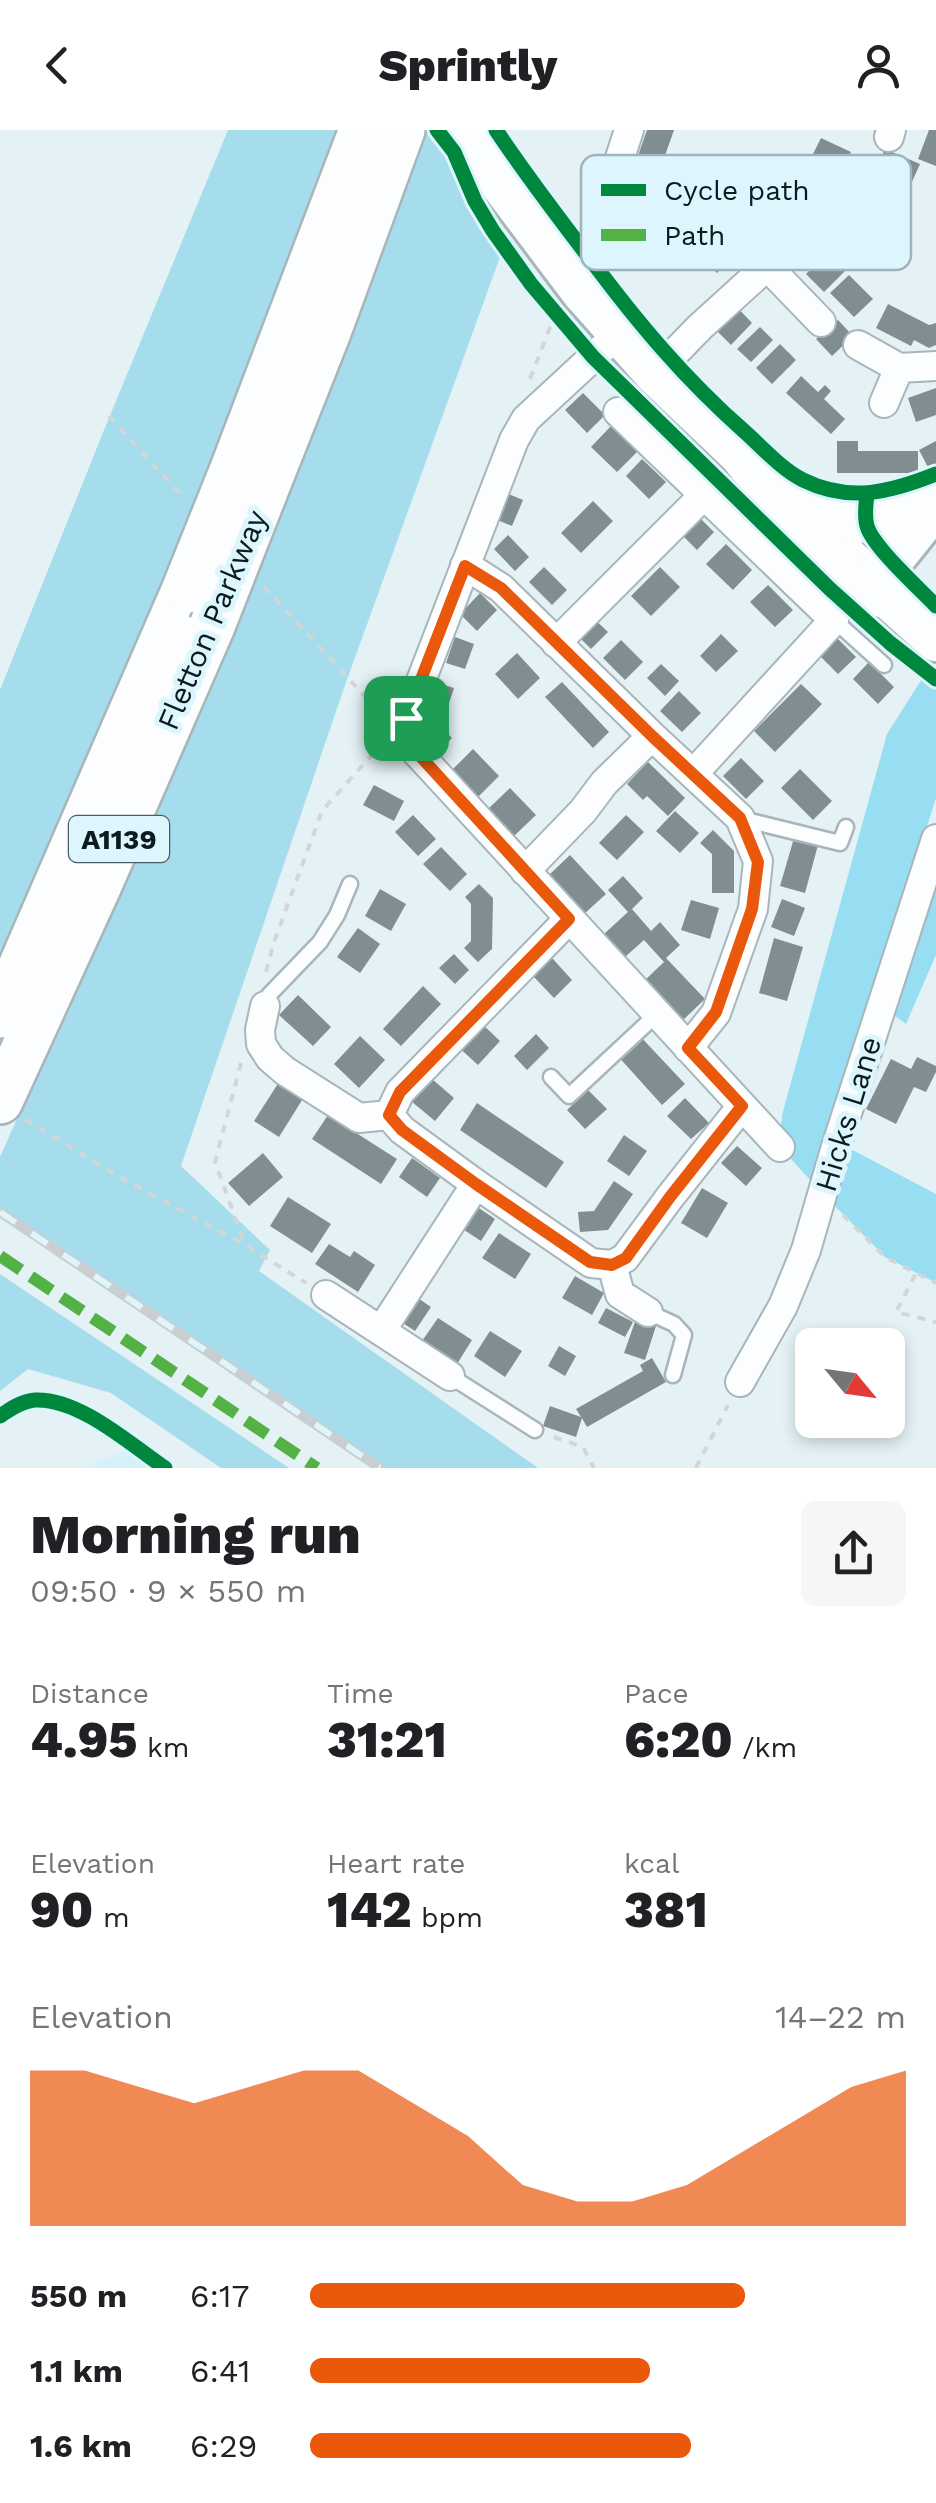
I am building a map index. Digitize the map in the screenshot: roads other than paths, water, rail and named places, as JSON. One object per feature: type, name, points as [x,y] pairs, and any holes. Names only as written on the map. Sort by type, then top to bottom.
[{"type":"highway","name":"Fletton Parkway","points":[[8,1107],[12,1033],[184,591],[248,483],[387,172],[375,132]]},
{"type":"highway","name":"Fletton Parkway","points":[[12,1033],[212,626],[248,483],[375,132]]},
{"type":"main road","points":[[461,130],[560,300],[606,345],[655,373],[740,454],[783,508],[845,572],[870,593],[888,588]]},
{"type":"main road","points":[[740,454],[800,497],[849,522],[872,519],[936,494]]},
{"type":"main road","points":[[888,588],[892,560],[936,506]]},
{"type":"main road","points":[[888,588],[936,640]]},
{"type":"street","points":[[621,155],[629,130]]},
{"type":"street","points":[[560,300],[581,260]]},
{"type":"street","points":[[655,373],[763,270]]},
{"type":"street","points":[[771,270],[821,322]]},
{"type":"street","points":[[606,345],[526,419],[514,440],[406,718],[410,745],[780,1147]]},
{"type":"street","points":[[858,345],[899,368],[936,366]]},
{"type":"street","points":[[884,403],[899,368]]},
{"type":"street","points":[[618,412],[834,620],[693,774]]},
{"type":"street","points":[[556,643],[704,495]]},
{"type":"street","points":[[465,566],[501,588],[740,818],[758,862],[752,909],[716,1012],[688,1048]]},
{"type":"street","points":[[525,871],[583,811],[604,782],[652,736]]},
{"type":"street","name":"Hicks Lane","points":[[740,1382],[782,1306],[806,1250],[936,838]]},
{"type":"street","points":[[389,1115],[400,1092],[569,919]]},
{"type":"street","points":[[264,992],[260,1030],[270,1058],[359,1118],[389,1115]]},
{"type":"street","points":[[389,1115],[402,1130],[590,1262],[612,1265],[626,1258],[742,1106]]},
{"type":"street","points":[[380,1331],[476,1184]]},
{"type":"street","points":[[612,1265],[620,1294],[648,1312]]},
{"type":"street","points":[[326,1295],[450,1376]]},
{"type":"lane","points":[[800,497],[888,588],[936,621]]},
{"type":"lane","points":[[834,620],[884,665]]},
{"type":"lane","points":[[740,818],[840,843],[846,826]]},
{"type":"lane","points":[[264,992],[269,996],[328,931],[350,884]]},
{"type":"lane","points":[[551,1077],[568,1096],[656,1014]]},
{"type":"lane","points":[[648,1312],[674,1324],[684,1335],[674,1374]]},
{"type":"lane","points":[[450,1376],[535,1430]]},
{"type":"railway","points":[[0,1212],[380,1468]]}]
